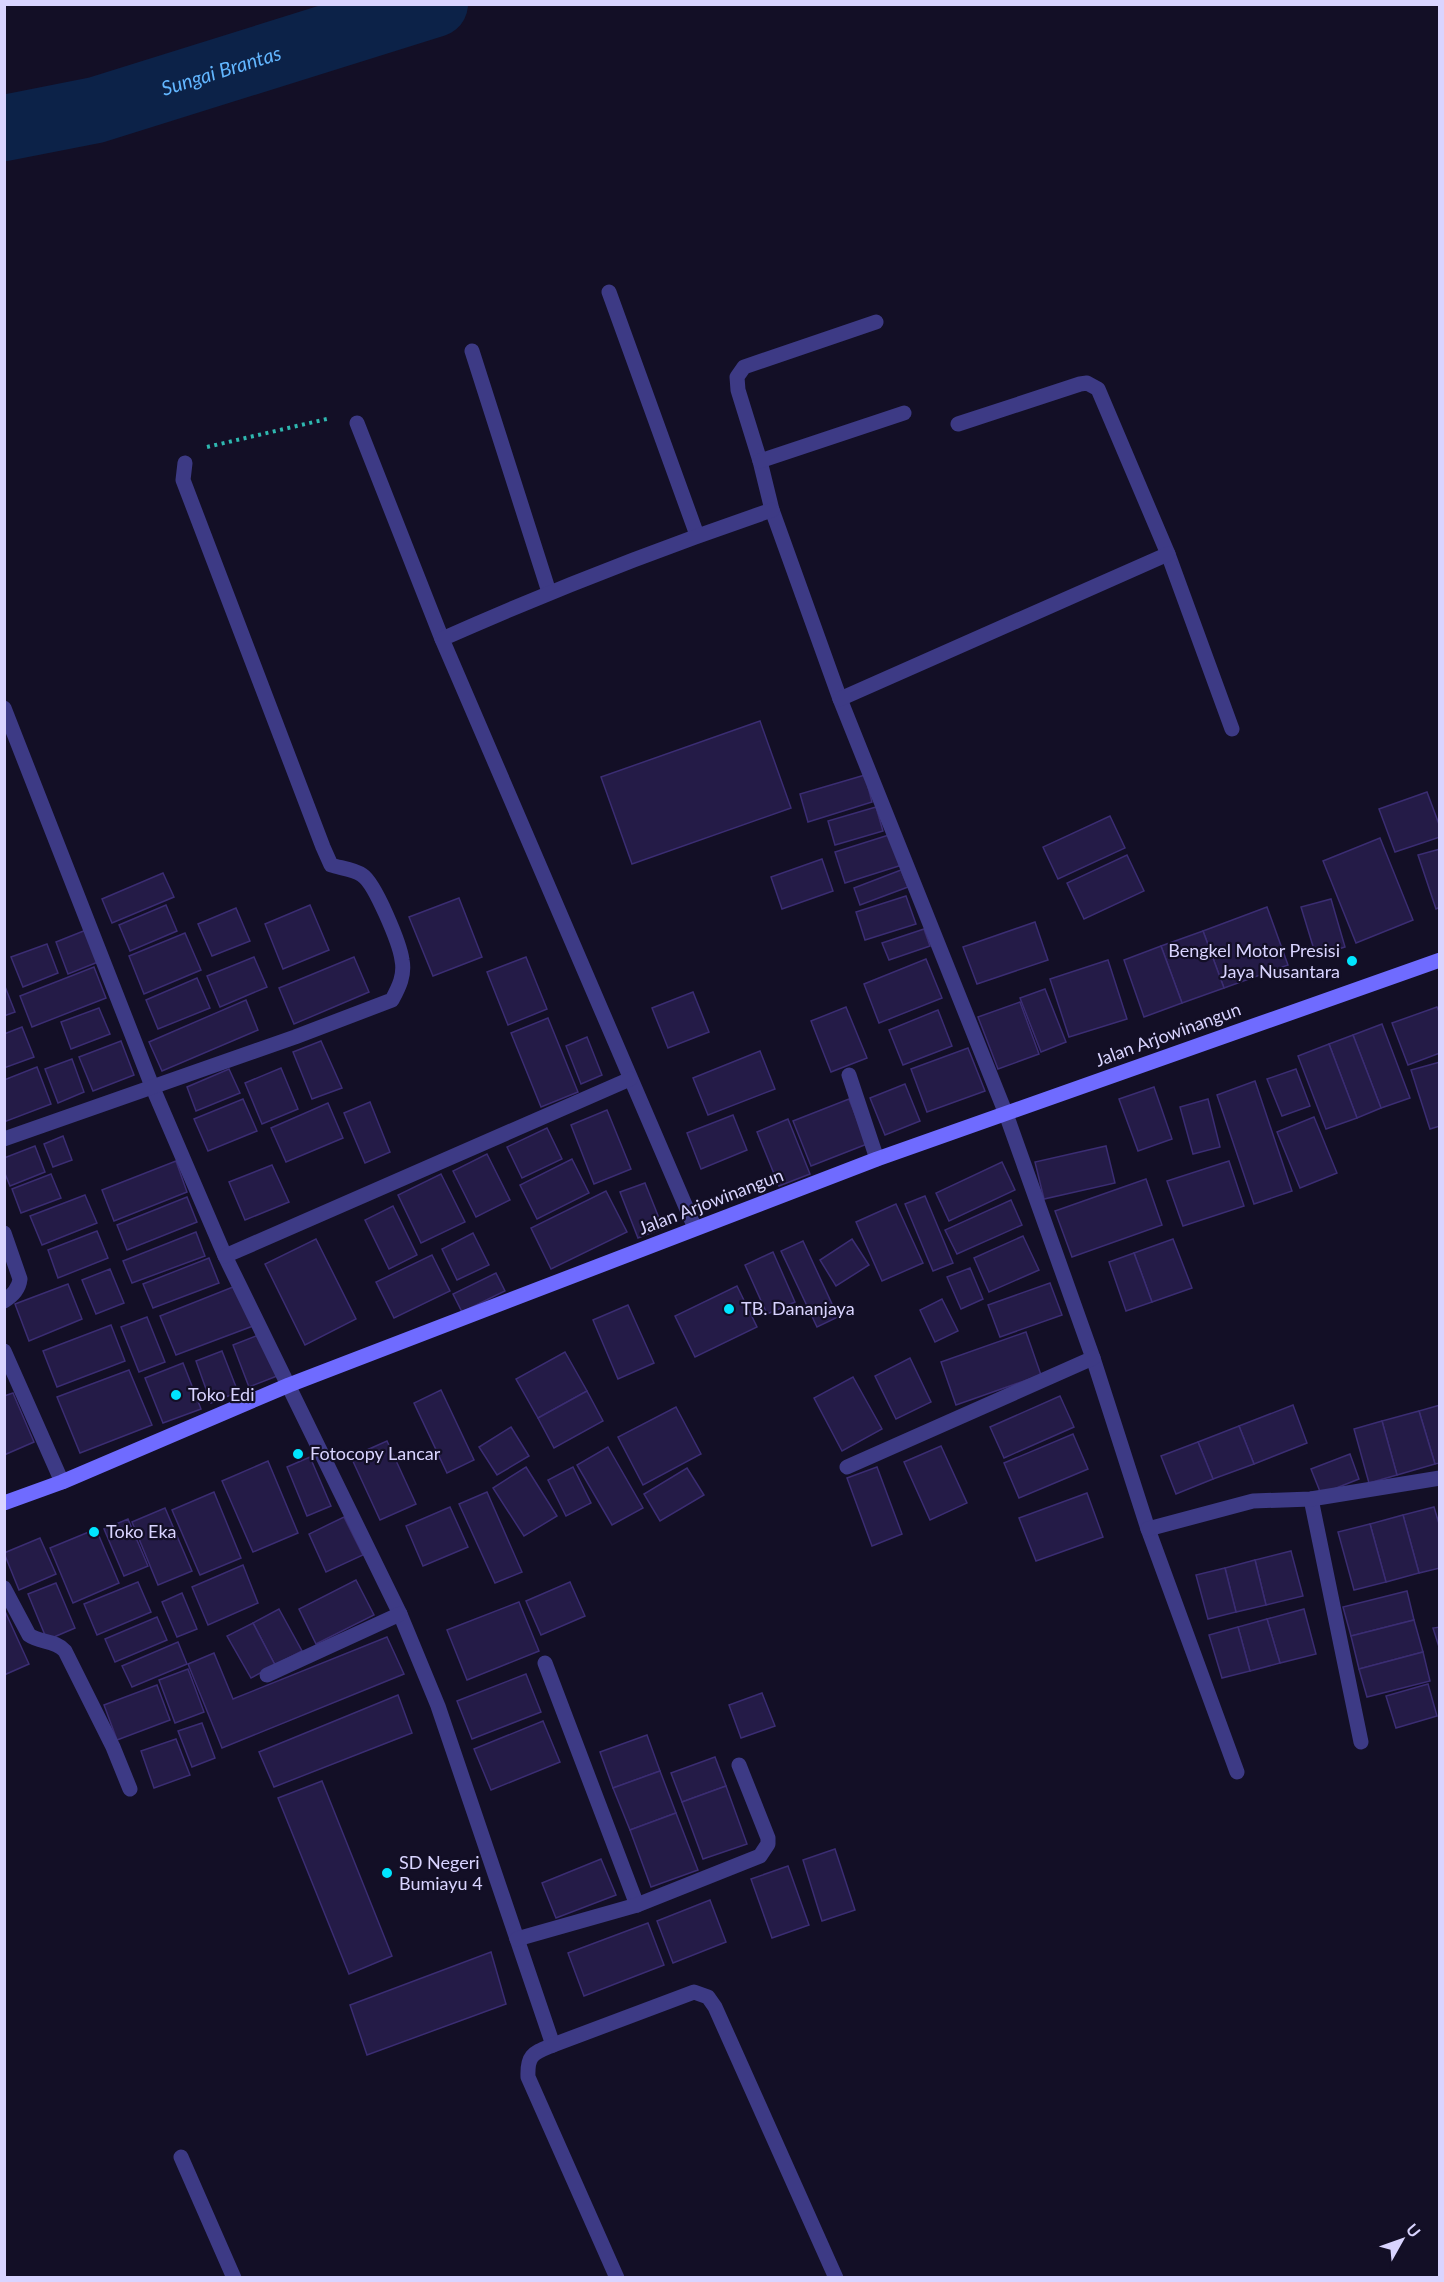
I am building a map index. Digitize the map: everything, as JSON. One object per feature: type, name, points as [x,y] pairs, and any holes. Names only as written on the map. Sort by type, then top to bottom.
[{"type":"main road","name":"Jalan Arjowinangun","points":[[4,1503],[62,1482],[289,1385],[877,1159],[1440,960]]},
{"type":"street","points":[[609,292],[698,535]]},
{"type":"street","points":[[876,321],[744,367],[737,377],[738,390],[760,461],[772,510],[840,699],[1006,1114],[1093,1358],[1148,1529],[1237,1772]]},
{"type":"street","points":[[472,351],[549,592]]},
{"type":"street","points":[[958,424],[1080,384],[1093,385],[1101,395],[1168,554],[1232,729]]},
{"type":"street","points":[[760,461],[904,412]]},
{"type":"street","points":[[357,423],[442,639],[695,1228]]},
{"type":"street","points":[[4,1139],[295,1037],[392,1000],[402,981],[403,960],[388,918],[370,882],[362,874],[331,865],[323,847],[183,480],[185,463]]},
{"type":"street","points":[[442,639],[549,592],[698,535],[772,510]]},
{"type":"street","points":[[840,699],[1168,554]]},
{"type":"street","points":[[4,708],[152,1086],[225,1256],[400,1614],[438,1706],[553,2045]]},
{"type":"street","points":[[849,1075],[877,1159]]},
{"type":"street","points":[[225,1256],[630,1079]]},
{"type":"street","points":[[4,1233],[20,1279],[20,1285],[13,1295],[4,1301]]},
{"type":"street","points":[[4,1351],[62,1482]]},
{"type":"street","points":[[847,1467],[1093,1358]]},
{"type":"street","points":[[1148,1529],[1253,1501],[1311,1499],[1440,1478]]},
{"type":"street","points":[[1311,1499],[1362,1742]]},
{"type":"street","points":[[4,1588],[29,1635],[59,1644],[65,1651],[113,1747],[130,1789]]},
{"type":"street","points":[[267,1676],[400,1614]]},
{"type":"street","points":[[545,1663],[637,1905]]},
{"type":"street","points":[[518,1939],[637,1905],[755,1860],[765,1851],[768,1838],[739,1765]]},
{"type":"street","points":[[617,2277],[528,2077],[528,2064],[533,2054],[553,2045],[694,1992],[708,1997],[715,2007],[836,2277]]},
{"type":"street","points":[[181,2157],[234,2277]]},
{"type":"path","points":[[185,463],[191,451],[348,414],[357,423]]},
{"type":"building","points":[[760,721],[791,808],[632,864],[601,777]]},
{"type":"building","points":[[865,775],[872,802],[808,822],[800,794]]},
{"type":"building","points":[[1427,792],[1440,827],[1440,837],[1395,852],[1379,809]]},
{"type":"building","points":[[876,807],[883,831],[835,845],[828,821]]},
{"type":"building","points":[[1110,816],[1125,848],[1058,879],[1043,847]]},
{"type":"building","points":[[892,834],[902,865],[845,883],[835,852]]},
{"type":"building","points":[[1380,838],[1413,920],[1356,943],[1323,861]]},
{"type":"building","points":[[1440,849],[1440,907],[1436,909],[1418,855]]},
{"type":"building","points":[[1127,855],[1144,891],[1084,919],[1067,883]]},
{"type":"building","points":[[822,859],[833,891],[782,909],[771,877]]},
{"type":"building","points":[[901,870],[908,887],[860,905],[854,888]]},
{"type":"building","points":[[163,873],[174,897],[112,923],[102,899]]},
{"type":"building","points":[[906,896],[916,924],[865,940],[856,912]]},
{"type":"building","points":[[459,898],[482,957],[433,976],[409,917]]},
{"type":"building","points":[[1331,899],[1345,947],[1316,956],[1301,907]]},
{"type":"building","points":[[166,905],[177,931],[130,951],[119,925]]},
{"type":"building","points":[[310,905],[329,950],[283,969],[265,924]]},
{"type":"building","points":[[1267,907],[1288,965],[1224,988],[1203,931]]},
{"type":"building","points":[[236,908],[250,941],[212,956],[198,924]]},
{"type":"building","points":[[1035,922],[1048,960],[977,984],[963,947]]},
{"type":"building","points":[[924,929],[930,946],[889,960],[882,943]]},
{"type":"building","points":[[86,930],[98,962],[68,974],[56,942]]},
{"type":"building","points":[[1203,931],[1224,988],[1182,1003],[1161,946]]},
{"type":"building","points":[[185,933],[201,970],[144,994],[129,956]]},
{"type":"building","points":[[47,944],[58,973],[23,987],[11,957]]},
{"type":"building","points":[[1161,946],[1182,1003],[1144,1017],[1124,960]]},
{"type":"building","points":[[254,957],[267,987],[220,1007],[207,976]]},
{"type":"building","points":[[354,957],[369,992],[294,1024],[279,988]]},
{"type":"building","points":[[526,957],[547,1009],[508,1025],[487,972]]},
{"type":"building","points":[[926,959],[942,998],[879,1023],[864,984]]},
{"type":"building","points":[[1108,960],[1127,1019],[1069,1037],[1050,979]]},
{"type":"building","points":[[94,967],[106,998],[32,1027],[20,996]]},
{"type":"building","points":[[197,978],[210,1008],[158,1029],[146,1000]]},
{"type":"building","points":[[4,984],[15,1012],[4,1016]]},
{"type":"building","points":[[1045,989],[1066,1042],[1041,1052],[1020,998]]},
{"type":"building","points":[[693,992],[709,1032],[668,1048],[652,1008]]},
{"type":"building","points":[[246,1000],[258,1030],[162,1071],[149,1042]]},
{"type":"building","points":[[1020,1002],[1039,1054],[998,1069],[978,1017]]},
{"type":"building","points":[[846,1007],[867,1058],[831,1072],[811,1021]]},
{"type":"building","points":[[1437,1007],[1440,1014],[1440,1053],[1408,1065],[1392,1023]]},
{"type":"building","points":[[99,1008],[110,1034],[71,1049],[61,1022]]},
{"type":"building","points":[[938,1010],[952,1046],[903,1065],[889,1030]]},
{"type":"building","points":[[548,1018],[578,1092],[541,1107],[511,1033]]},
{"type":"building","points":[[1382,1024],[1410,1098],[1381,1108],[1353,1035]]},
{"type":"building","points":[[22,1027],[34,1057],[4,1068],[4,1034]]},
{"type":"building","points":[[1353,1035],[1381,1108],[1357,1118],[1329,1044]]},
{"type":"building","points":[[587,1037],[602,1075],[581,1084],[566,1046]]},
{"type":"building","points":[[121,1041],[134,1075],[93,1091],[79,1057]]},
{"type":"building","points":[[321,1041],[342,1088],[312,1099],[293,1052]]},
{"type":"building","points":[[1329,1044],[1357,1118],[1326,1129],[1298,1056]]},
{"type":"building","points":[[968,1048],[985,1091],[927,1112],[911,1069]]},
{"type":"building","points":[[760,1051],[775,1089],[708,1115],[693,1078]]},
{"type":"building","points":[[72,1059],[84,1092],[58,1103],[45,1069]]},
{"type":"building","points":[[1440,1062],[1440,1126],[1430,1129],[1411,1070]]},
{"type":"building","points":[[37,1067],[51,1104],[4,1122],[4,1080]]},
{"type":"building","points":[[281,1068],[298,1109],[262,1124],[245,1083]]},
{"type":"building","points":[[229,1069],[240,1093],[196,1111],[187,1087]]},
{"type":"building","points":[[1296,1069],[1310,1106],[1282,1116],[1267,1079]]},
{"type":"building","points":[[1255,1081],[1292,1191],[1254,1204],[1217,1095]]},
{"type":"building","points":[[905,1084],[920,1121],[885,1135],[870,1098]]},
{"type":"building","points":[[1154,1087],[1172,1139],[1138,1151],[1119,1099]]},
{"type":"building","points":[[243,1099],[257,1131],[208,1151],[194,1119]]},
{"type":"building","points":[[849,1099],[867,1144],[811,1166],[793,1121]]},
{"type":"building","points":[[1208,1099],[1220,1147],[1193,1154],[1180,1107]]},
{"type":"building","points":[[370,1102],[390,1152],[365,1163],[344,1113]]},
{"type":"building","points":[[328,1103],[343,1138],[286,1162],[271,1128]]},
{"type":"building","points":[[607,1110],[631,1169],[594,1184],[571,1125]]},
{"type":"building","points":[[733,1115],[747,1150],[701,1169],[687,1133]]},
{"type":"building","points":[[1314,1117],[1337,1173],[1300,1188],[1277,1132]]},
{"type":"building","points":[[788,1119],[810,1174],[779,1186],[757,1132]]},
{"type":"building","points":[[547,1128],[562,1159],[522,1178],[507,1147]]},
{"type":"building","points":[[63,1136],[72,1160],[53,1167],[44,1144]]},
{"type":"building","points":[[35,1146],[45,1172],[10,1186],[4,1171],[4,1158]]},
{"type":"building","points":[[1106,1146],[1115,1183],[1044,1199],[1035,1162]]},
{"type":"building","points":[[487,1154],[510,1200],[476,1217],[453,1171]]},
{"type":"building","points":[[572,1159],[589,1193],[537,1219],[520,1185]]},
{"type":"building","points":[[176,1161],[187,1192],[114,1221],[102,1190]]},
{"type":"building","points":[[1229,1161],[1244,1206],[1183,1226],[1167,1181]]},
{"type":"building","points":[[1002,1162],[1015,1190],[949,1221],[936,1193]]},
{"type":"building","points":[[272,1165],[289,1202],[245,1220],[229,1182]]},
{"type":"building","points":[[51,1174],[61,1198],[21,1213],[12,1189]]},
{"type":"building","points":[[441,1174],[465,1222],[421,1243],[398,1195]]},
{"type":"building","points":[[1146,1179],[1162,1225],[1072,1257],[1055,1211]]},
{"type":"building","points":[[645,1183],[663,1228],[638,1238],[620,1192]]},
{"type":"building","points":[[606,1191],[627,1232],[551,1269],[531,1228]]},
{"type":"building","points":[[85,1195],[97,1223],[42,1245],[30,1216]]},
{"type":"building","points":[[925,1196],[953,1263],[933,1271],[905,1204]]},
{"type":"building","points":[[187,1197],[197,1222],[127,1250],[117,1225]]},
{"type":"building","points":[[1011,1200],[1022,1225],[957,1254],[945,1230]]},
{"type":"building","points":[[896,1204],[923,1263],[882,1281],[856,1222]]},
{"type":"building","points":[[393,1206],[417,1255],[389,1269],[365,1220]]},
{"type":"building","points":[[97,1231],[108,1258],[58,1278],[48,1250]]},
{"type":"building","points":[[196,1232],[205,1256],[132,1283],[123,1261]]},
{"type":"building","points":[[473,1233],[489,1265],[457,1280],[442,1249]]},
{"type":"building","points":[[1023,1236],[1039,1270],[989,1292],[974,1258]]},
{"type":"building","points":[[316,1239],[356,1319],[305,1345],[265,1264]]},
{"type":"building","points":[[852,1239],[869,1265],[836,1286],[820,1260]]},
{"type":"building","points":[[1173,1239],[1192,1288],[1152,1302],[1134,1253]]},
{"type":"building","points":[[803,1241],[838,1317],[817,1327],[781,1251]]},
{"type":"building","points":[[773,1252],[795,1302],[767,1314],[745,1265]]},
{"type":"building","points":[[1134,1253],[1152,1302],[1126,1311],[1109,1262]]},
{"type":"building","points":[[432,1255],[450,1291],[394,1318],[376,1282]]},
{"type":"building","points":[[209,1258],[219,1283],[153,1308],[143,1284]]},
{"type":"building","points":[[970,1268],[983,1299],[961,1309],[947,1277]]},
{"type":"building","points":[[110,1269],[124,1303],[96,1314],[82,1280]]},
{"type":"building","points":[[496,1273],[505,1291],[462,1312],[453,1294]]},
{"type":"building","points":[[1050,1283],[1062,1315],[1000,1337],[988,1305]]},
{"type":"building","points":[[68,1284],[82,1319],[29,1341],[15,1304]]},
{"type":"building","points":[[238,1285],[253,1326],[176,1355],[160,1316]]},
{"type":"building","points":[[737,1286],[757,1327],[695,1357],[675,1316]]},
{"type":"building","points":[[942,1299],[958,1331],[935,1342],[920,1310]]},
{"type":"building","points":[[628,1305],[654,1363],[618,1379],[593,1320]]},
{"type":"building","points":[[147,1317],[165,1362],[139,1372],[121,1327]]},
{"type":"building","points":[[111,1325],[125,1361],[57,1387],[43,1351]]},
{"type":"building","points":[[1026,1332],[1041,1375],[956,1405],[941,1362]]},
{"type":"building","points":[[261,1334],[277,1376],[249,1387],[233,1345]]},
{"type":"building","points":[[222,1351],[238,1392],[211,1403],[196,1361]]},
{"type":"building","points":[[565,1352],[587,1391],[538,1418],[516,1379]]},
{"type":"building","points":[[910,1358],[931,1402],[896,1419],[875,1376]]},
{"type":"building","points":[[183,1363],[201,1409],[163,1423],[145,1378]]},
{"type":"building","points":[[129,1370],[152,1425],[80,1453],[57,1397]]},
{"type":"building","points":[[853,1377],[882,1429],[842,1451],[814,1398]]},
{"type":"building","points":[[441,1390],[474,1460],[447,1473],[414,1403]]},
{"type":"building","points":[[587,1391],[603,1421],[554,1448],[538,1418]]},
{"type":"building","points":[[13,1393],[34,1442],[4,1455],[4,1396]]},
{"type":"building","points":[[1060,1396],[1074,1427],[1004,1458],[990,1427]]},
{"type":"building","points":[[1293,1405],[1307,1443],[1254,1464],[1239,1426]]},
{"type":"building","points":[[1440,1405],[1440,1463],[1435,1464],[1419,1411]]},
{"type":"building","points":[[676,1407],[701,1454],[643,1485],[618,1437]]},
{"type":"building","points":[[1419,1411],[1435,1464],[1397,1475],[1382,1421]]},
{"type":"building","points":[[1382,1421],[1397,1475],[1369,1483],[1354,1429]]},
{"type":"building","points":[[1239,1426],[1254,1464],[1213,1479],[1198,1442]]},
{"type":"building","points":[[511,1427],[529,1456],[497,1475],[479,1447]]},
{"type":"building","points":[[1073,1434],[1088,1469],[1019,1498],[1004,1463]]},
{"type":"building","points":[[387,1441],[416,1504],[380,1520],[351,1457]]},
{"type":"building","points":[[1198,1442],[1213,1479],[1176,1494],[1161,1456]]},
{"type":"building","points":[[941,1446],[967,1503],[930,1520],[904,1462]]},
{"type":"building","points":[[608,1447],[643,1508],[612,1525],[577,1465]]},
{"type":"building","points":[[1350,1454],[1359,1479],[1321,1494],[1311,1469]]},
{"type":"building","points":[[310,1457],[331,1506],[307,1516],[287,1467]]},
{"type":"building","points":[[268,1461],[298,1533],[253,1552],[222,1481]]},
{"type":"building","points":[[526,1467],[557,1516],[524,1536],[493,1488]]},
{"type":"building","points":[[573,1467],[591,1503],[566,1516],[548,1480]]},
{"type":"building","points":[[877,1467],[902,1534],[872,1546],[847,1478]]},
{"type":"building","points":[[687,1468],[704,1495],[660,1521],[644,1494]]},
{"type":"building","points":[[214,1492],[241,1558],[200,1575],[172,1510]]},
{"type":"building","points":[[487,1492],[522,1572],[495,1583],[459,1504]]},
{"type":"building","points":[[1087,1493],[1103,1537],[1036,1561],[1019,1518]]},
{"type":"building","points":[[450,1507],[468,1547],[423,1566],[406,1526]]},
{"type":"building","points":[[1434,1507],[1440,1527],[1440,1568],[1419,1573],[1403,1515]]},
{"type":"building","points":[[165,1508],[192,1571],[158,1585],[132,1522]]},
{"type":"building","points":[[1403,1515],[1419,1573],[1386,1582],[1370,1524]]},
{"type":"building","points":[[344,1517],[363,1555],[326,1572],[309,1534]]},
{"type":"building","points":[[128,1519],[148,1566],[124,1576],[104,1529]]},
{"type":"building","points":[[1370,1524],[1386,1582],[1354,1590],[1338,1532]]},
{"type":"building","points":[[96,1529],[119,1583],[73,1603],[50,1548]]},
{"type":"building","points":[[40,1538],[56,1574],[19,1590],[4,1553]]},
{"type":"building","points":[[1291,1551],[1303,1596],[1266,1605],[1255,1560]]},
{"type":"building","points":[[1255,1560],[1266,1605],[1236,1612],[1225,1568]]},
{"type":"building","points":[[243,1565],[258,1603],[208,1625],[192,1587]]},
{"type":"building","points":[[1225,1568],[1236,1612],[1208,1619],[1196,1575]]},
{"type":"building","points":[[356,1580],[374,1615],[316,1644],[299,1609]]},
{"type":"building","points":[[138,1582],[151,1612],[97,1635],[84,1604]]},
{"type":"building","points":[[570,1582],[585,1616],[541,1635],[526,1601]]},
{"type":"building","points":[[56,1583],[75,1628],[47,1640],[28,1594]]},
{"type":"building","points":[[1407,1591],[1414,1620],[1351,1636],[1343,1607]]},
{"type":"building","points":[[182,1593],[197,1629],[177,1637],[162,1602]]},
{"type":"building","points":[[519,1602],[539,1651],[467,1680],[447,1630]]},
{"type":"building","points":[[4,1609],[29,1664],[4,1675]]},
{"type":"building","points":[[279,1609],[302,1651],[275,1665],[253,1623]]},
{"type":"building","points":[[1304,1609],[1316,1654],[1280,1663],[1267,1619]]},
{"type":"building","points":[[157,1617],[167,1640],[115,1662],[105,1639]]},
{"type":"building","points":[[1267,1619],[1280,1663],[1250,1671],[1238,1627]]},
{"type":"building","points":[[1414,1620],[1423,1652],[1359,1669],[1351,1636]]},
{"type":"building","points":[[253,1623],[275,1665],[251,1678],[227,1636]]},
{"type":"building","points":[[1238,1627],[1250,1671],[1222,1678],[1209,1635]]},
{"type":"building","points":[[1440,1627],[1440,1650],[1433,1628]]},
{"type":"building","points":[[387,1637],[404,1674],[222,1748],[188,1664],[214,1653],[233,1699]]},
{"type":"building","points":[[178,1642],[187,1664],[132,1687],[122,1666]]},
{"type":"building","points":[[1423,1652],[1430,1681],[1367,1697],[1359,1669]]},
{"type":"building","points":[[188,1669],[204,1712],[175,1723],[159,1680]]},
{"type":"building","points":[[526,1674],[541,1712],[472,1739],[457,1701]]},
{"type":"building","points":[[1428,1684],[1437,1716],[1396,1728],[1386,1696]]},
{"type":"building","points":[[157,1685],[170,1720],[117,1740],[104,1705]]},
{"type":"building","points":[[762,1693],[775,1726],[741,1738],[729,1705]]},
{"type":"building","points":[[398,1695],[412,1733],[274,1787],[259,1752]]},
{"type":"building","points":[[543,1721],[560,1762],[491,1790],[474,1749]]},
{"type":"building","points":[[202,1723],[215,1758],[192,1767],[178,1731]]},
{"type":"building","points":[[647,1735],[660,1771],[613,1788],[600,1752]]},
{"type":"building","points":[[176,1739],[190,1775],[154,1788],[141,1751]]},
{"type":"building","points":[[715,1757],[726,1786],[682,1802],[671,1773]]},
{"type":"building","points":[[660,1771],[676,1813],[630,1830],[613,1788]]},
{"type":"building","points":[[322,1781],[392,1956],[349,1974],[278,1798]]},
{"type":"building","points":[[726,1786],[747,1844],[703,1859],[682,1802]]},
{"type":"building","points":[[676,1813],[698,1870],[651,1887],[630,1830]]},
{"type":"building","points":[[835,1849],[855,1910],[822,1921],[803,1860]]},
{"type":"building","points":[[601,1859],[616,1895],[556,1918],[542,1883]]},
{"type":"building","points":[[788,1866],[809,1925],[772,1938],[751,1879]]},
{"type":"building","points":[[710,1900],[726,1942],[673,1963],[657,1921]]},
{"type":"building","points":[[648,1923],[664,1965],[584,1996],[568,1953]]},
{"type":"building","points":[[491,1952],[506,2004],[367,2055],[350,2005]]},
{"type":"waterway","name":"Sungai Brantas","points":[[4,128],[96,110],[435,4]]},
{"type":"place","name":"Bengkel Motor Presisi Jaya Nusantara","points":[[1352,961]]},
{"type":"place","name":"TB. Dananjaya","points":[[729,1309]]},
{"type":"place","name":"Toko Edi","points":[[176,1395]]},
{"type":"place","name":"Fotocopy Lancar","points":[[298,1454]]},
{"type":"place","name":"Toko Eka","points":[[94,1532]]},
{"type":"place","name":"SD Negeri Bumiayu 4","points":[[387,1873]]}]
